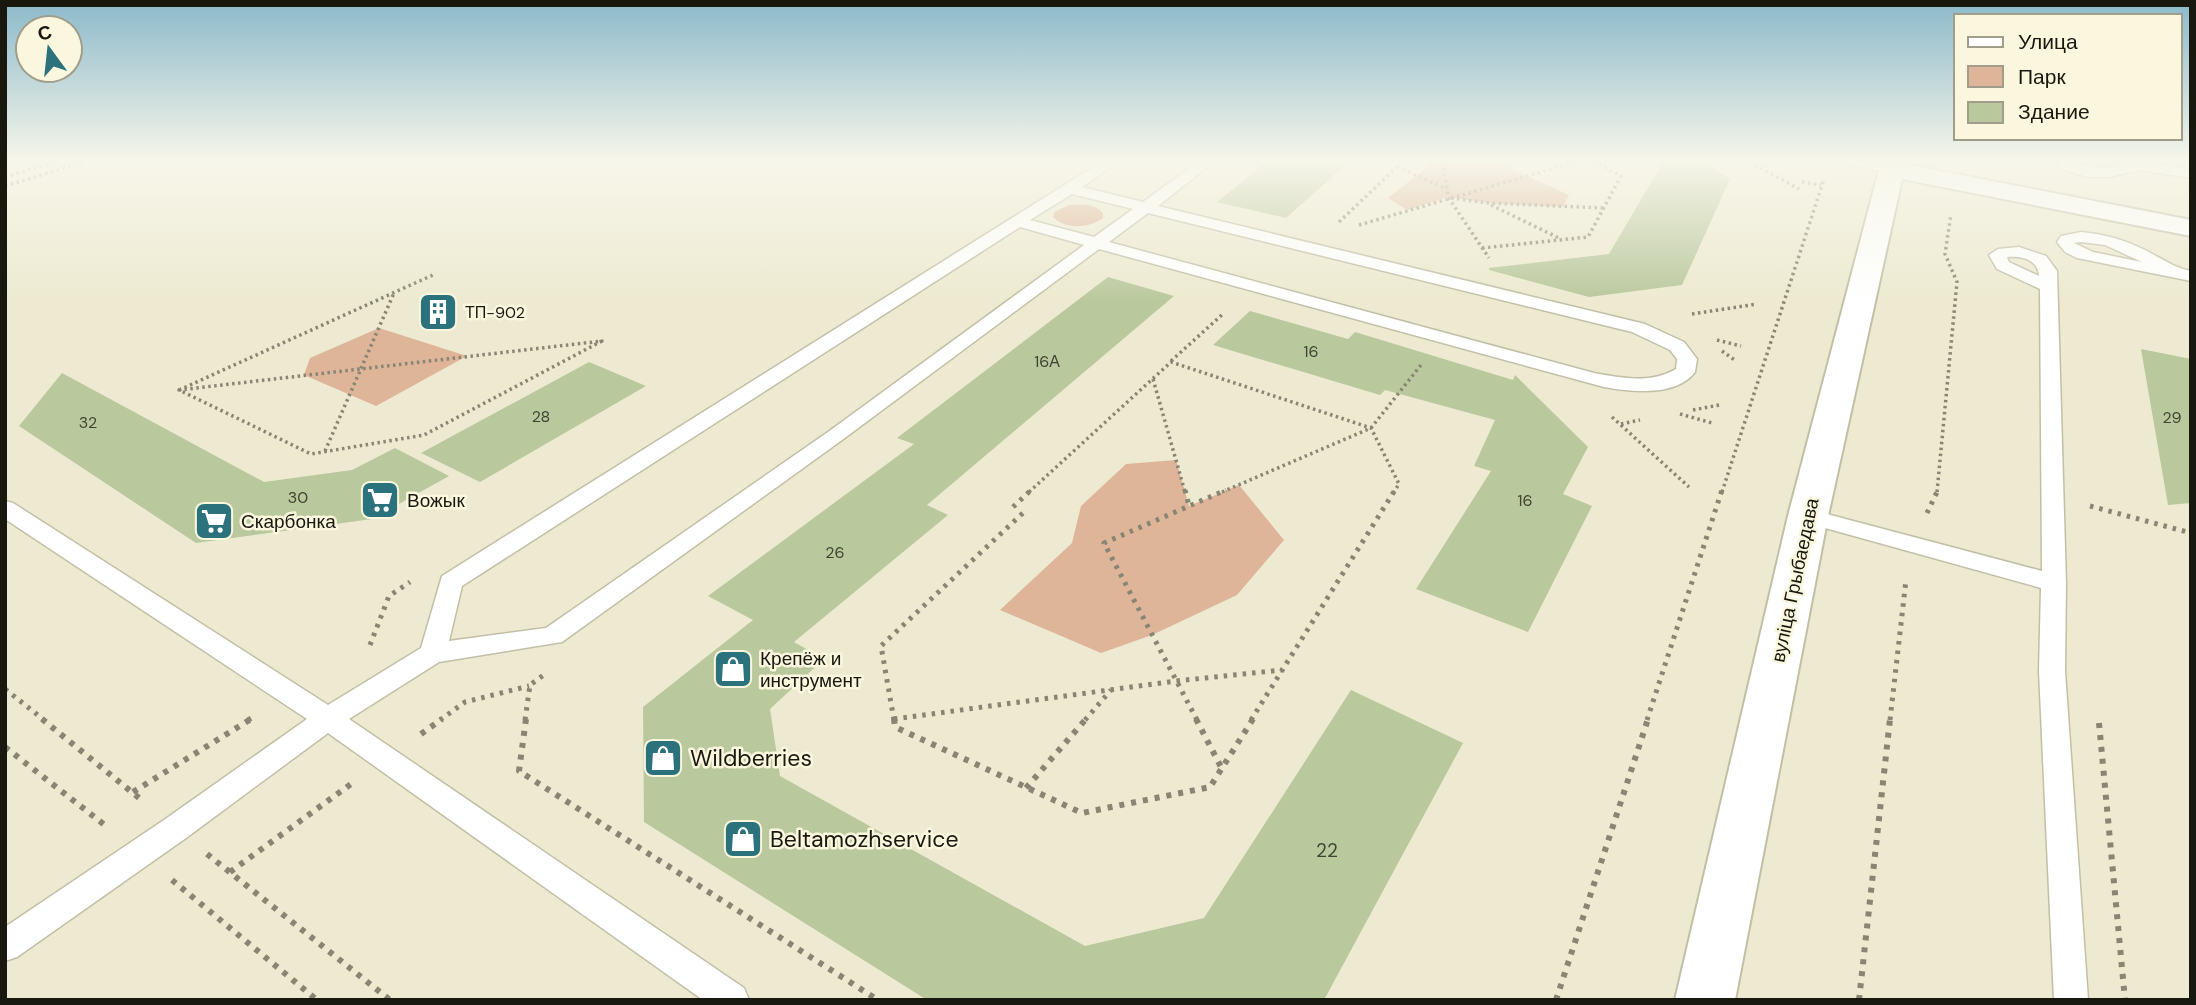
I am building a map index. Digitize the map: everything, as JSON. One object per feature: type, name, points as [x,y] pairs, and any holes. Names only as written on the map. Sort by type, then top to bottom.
[{"type":"street","name":"вуліца Грыбаедава","points":[[1705,1000],[1871,209]]},
{"type":"street","points":[[2090,209],[2191,228]]},
{"type":"street","points":[[2156,209],[2191,215]]},
{"type":"lane","points":[[433,653],[451,582],[1040,209]]},
{"type":"lane","points":[[5,946],[175,830],[327,719],[433,653],[553,636],[835,436],[1145,209]]},
{"type":"lane","points":[[1019,222],[1620,384],[1647,386],[1671,382],[1685,372],[1687,359],[1677,346],[1638,328],[1480,289],[1319,242],[1157,209]]},
{"type":"lane","points":[[2083,237],[2108,241],[2182,275],[2084,255],[2067,246],[2065,242],[2067,239],[2083,237]]},
{"type":"lane","points":[[2047,286],[2054,583],[2052,671],[2071,1000]]},
{"type":"lane","points":[[5,508],[388,758],[732,1000]]},
{"type":"lane","points":[[1808,516],[2054,583]]},
{"type":"path","points":[[1319,242],[1353,209]]},
{"type":"path","points":[[1319,242],[1414,209]]},
{"type":"path","points":[[1456,209],[1496,270],[1480,289]]},
{"type":"path","points":[[1498,209],[1562,240]]},
{"type":"path","points":[[1482,248],[1588,237],[1604,209]]},
{"type":"path","points":[[1556,1000],[1813,209]]},
{"type":"path","points":[[1860,1000],[1909,545],[1939,488],[1957,282],[1945,254],[1951,209]]},
{"type":"path","points":[[179,390],[435,274]]},
{"type":"path","points":[[1013,507],[1254,286]]},
{"type":"path","points":[[324,452],[395,292]]},
{"type":"path","points":[[1688,314],[1757,304]]},
{"type":"path","points":[[1222,768],[1104,543],[1371,428],[1443,337]]},
{"type":"path","points":[[602,341],[424,435],[311,454],[179,390],[361,368],[602,341]]},
{"type":"path","points":[[1025,511],[881,646],[895,727],[1082,813],[1209,787],[1399,484],[1371,428],[1171,362]]},
{"type":"path","points":[[1153,378],[1189,506]]},
{"type":"path","points":[[1603,409],[1689,487]]},
{"type":"path","points":[[2088,517],[2087,505],[2191,533]]},
{"type":"path","points":[[552,669],[530,685],[519,771],[878,1000]]},
{"type":"path","points":[[894,719],[1176,681],[1283,670]]},
{"type":"path","points":[[1026,788],[1111,690]]},
{"type":"path","points":[[2098,712],[2125,1000]]},
{"type":"green space","points":[[1061,209],[1097,209],[1103,213],[1103,218],[1092,224],[1071,226],[1053,217],[1054,212]]},
{"type":"green space","points":[[379,328],[467,356],[376,406],[304,375],[310,358]]},
{"type":"green space","points":[[1176,460],[1189,506],[1239,485],[1284,540],[1237,595],[1152,635],[1101,653],[1000,610],[1072,543],[1081,506],[1126,464]]},
{"type":"building","points":[[1247,209],[1296,209],[1286,218]]},
{"type":"building","points":[[1635,209],[1716,209],[1682,285],[1589,297],[1489,270],[1489,268],[1609,254]]},
{"type":"building","points":[[1108,277],[1174,296],[927,505],[948,515],[794,642],[824,659],[770,709],[780,776],[1085,946],[1204,918],[1351,690],[1463,743],[1324,1000],[927,1000],[644,822],[643,707],[753,620],[708,596],[914,444],[897,438]]},
{"type":"building","points":[[1250,311],[1348,339],[1355,332],[1513,380],[1515,375],[1588,447],[1563,494],[1592,506],[1528,632],[1416,589],[1491,471],[1474,466],[1495,420],[1385,390],[1380,395],[1213,345]]},
{"type":"building","points":[[2141,349],[2191,359],[2191,503],[2168,505]]},
{"type":"building","points":[[589,362],[646,386],[480,482],[421,453]]},
{"type":"building","points":[[62,373],[264,482],[352,470],[395,448],[449,476],[372,519],[196,543],[19,426]]},
{"type":"place","name":"ТП-902","points":[[438,312]]},
{"type":"place","name":"Вожык","points":[[380,500]]},
{"type":"place","name":"Скарбонка","points":[[214,521]]},
{"type":"place","name":"Крепёж и инструмент","points":[[733,669]]},
{"type":"place","name":"Wildberries","points":[[663,758]]},
{"type":"place","name":"Beltamozhservice","points":[[743,839]]}]
